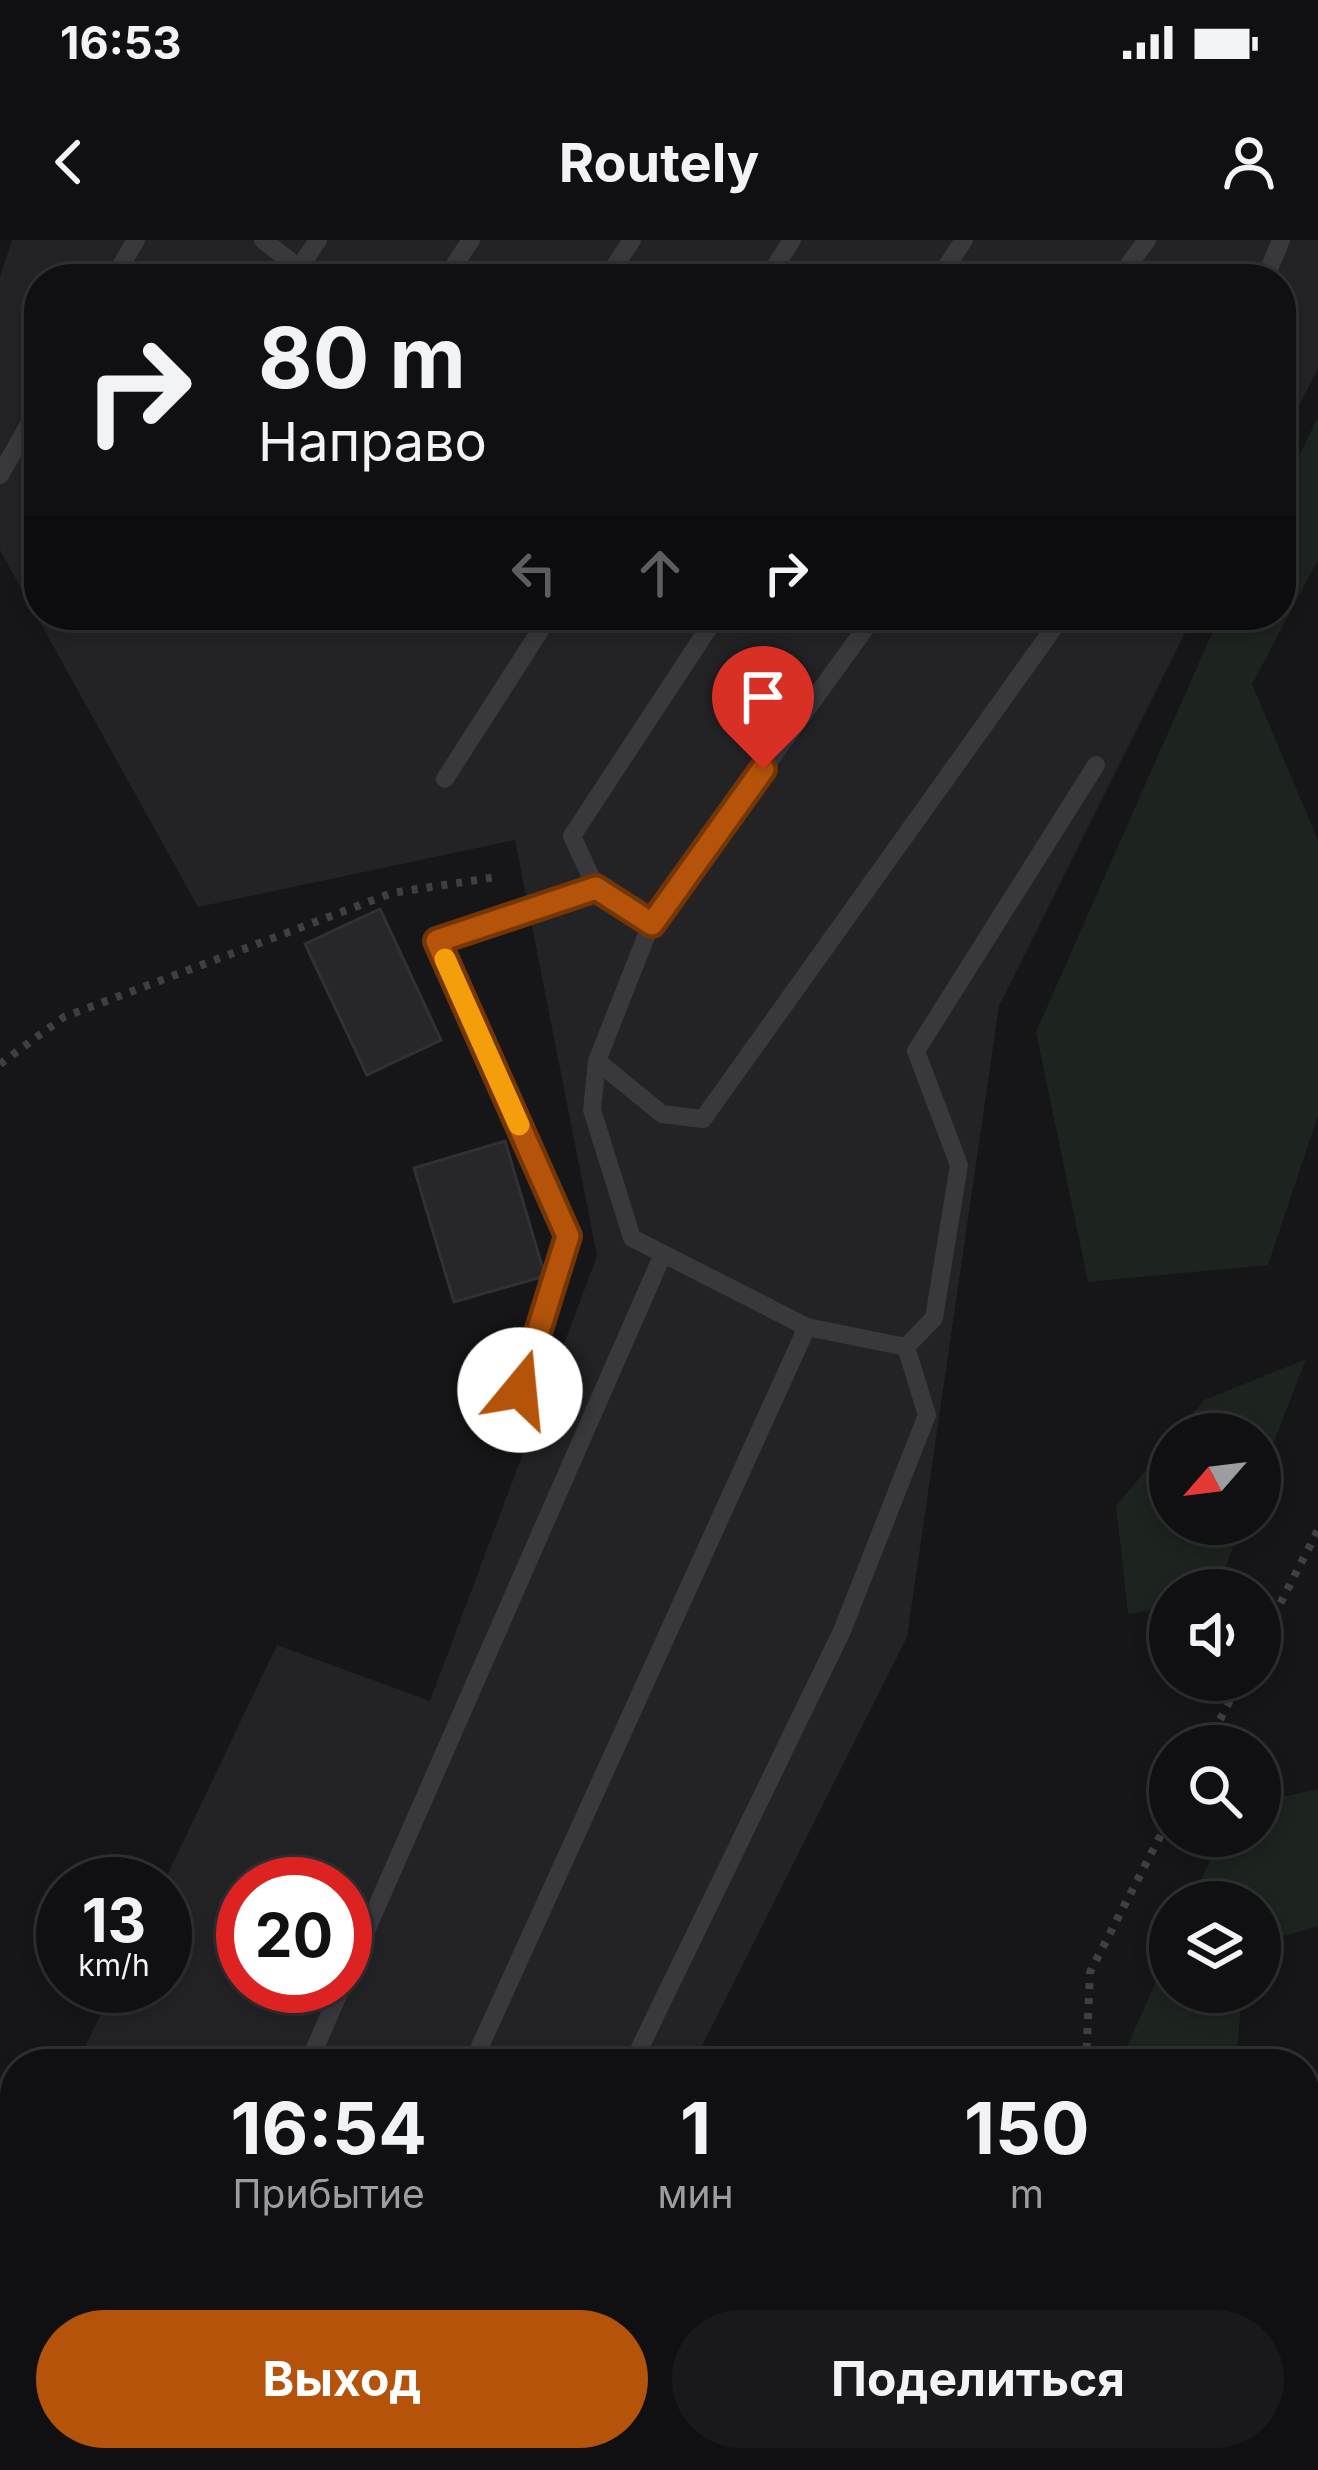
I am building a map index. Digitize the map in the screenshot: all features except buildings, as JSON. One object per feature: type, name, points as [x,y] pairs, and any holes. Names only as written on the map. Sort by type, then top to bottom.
[{"type":"lane","points":[[263,240],[286,264]]},
{"type":"lane","points":[[0,475],[24,433]]},
{"type":"lane","points":[[445,778],[540,630]]},
{"type":"lane","points":[[652,924],[596,888],[572,836],[707,630]]},
{"type":"lane","points":[[864,630],[652,924],[597,1061],[592,1110],[632,1238],[807,1327],[906,1347]]},
{"type":"lane","points":[[597,1061],[662,1114],[704,1119],[1052,630]]},
{"type":"lane","points":[[906,1347],[934,1318],[959,1165],[916,1051],[1096,765]]},
{"type":"lane","points":[[520,1390],[568,1236],[437,941],[596,888]]},
{"type":"lane","points":[[372,1919],[664,1254]]},
{"type":"lane","points":[[479,2049],[807,1327]]},
{"type":"lane","points":[[639,2049],[842,1631],[927,1415],[906,1347]]},
{"type":"lane","points":[[315,2049],[331,2013]]},
{"type":"path","points":[[0,1064],[64,1017],[392,893],[496,877]]},
{"type":"path","points":[[1281,1601],[1318,1530]]},
{"type":"path","points":[[1087,2049],[1090,1972],[1149,1857]]},
{"type":"shaded area","points":[[12,240],[1318,240],[1318,368],[1296,412],[1296,264],[24,264],[24,593],[0,550],[0,277]]},
{"type":"shaded area","points":[[1318,417],[1318,560],[1296,601],[1296,462]]},
{"type":"shaded area","points":[[44,630],[1187,630],[999,1006],[907,1637],[701,2049],[84,2049],[101,2013],[192,2013],[192,1857],[176,1857],[277,1645],[430,1701],[597,1256],[515,840],[198,907]]},
{"type":"shaded area","points":[[1213,630],[1281,630],[1252,684],[1318,840],[1318,1116],[1268,1265],[1088,1282],[1036,1032]]},
{"type":"shaded area","points":[[1306,1359],[1281,1424],[1281,1413],[1193,1413],[1204,1400]]},
{"type":"shaded area","points":[[1149,1466],[1149,1545],[1234,1545],[1225,1569],[1149,1569],[1149,1610],[1128,1614],[1116,1506]]},
{"type":"shaded area","points":[[1318,1789],[1318,1926],[1281,1937],[1281,1881],[1201,1881],[1211,1857],[1281,1857],[1281,1797]]},
{"type":"shaded area","points":[[1149,1997],[1149,2013],[1240,2013],[1237,2049],[1126,2049]]},
{"type":"slow traffic","points":[[445,959],[519,1125]]},
{"type":"route","points":[[520,1390],[568,1236],[437,941],[530,914],[596,888],[652,924],[763,769]]}]
